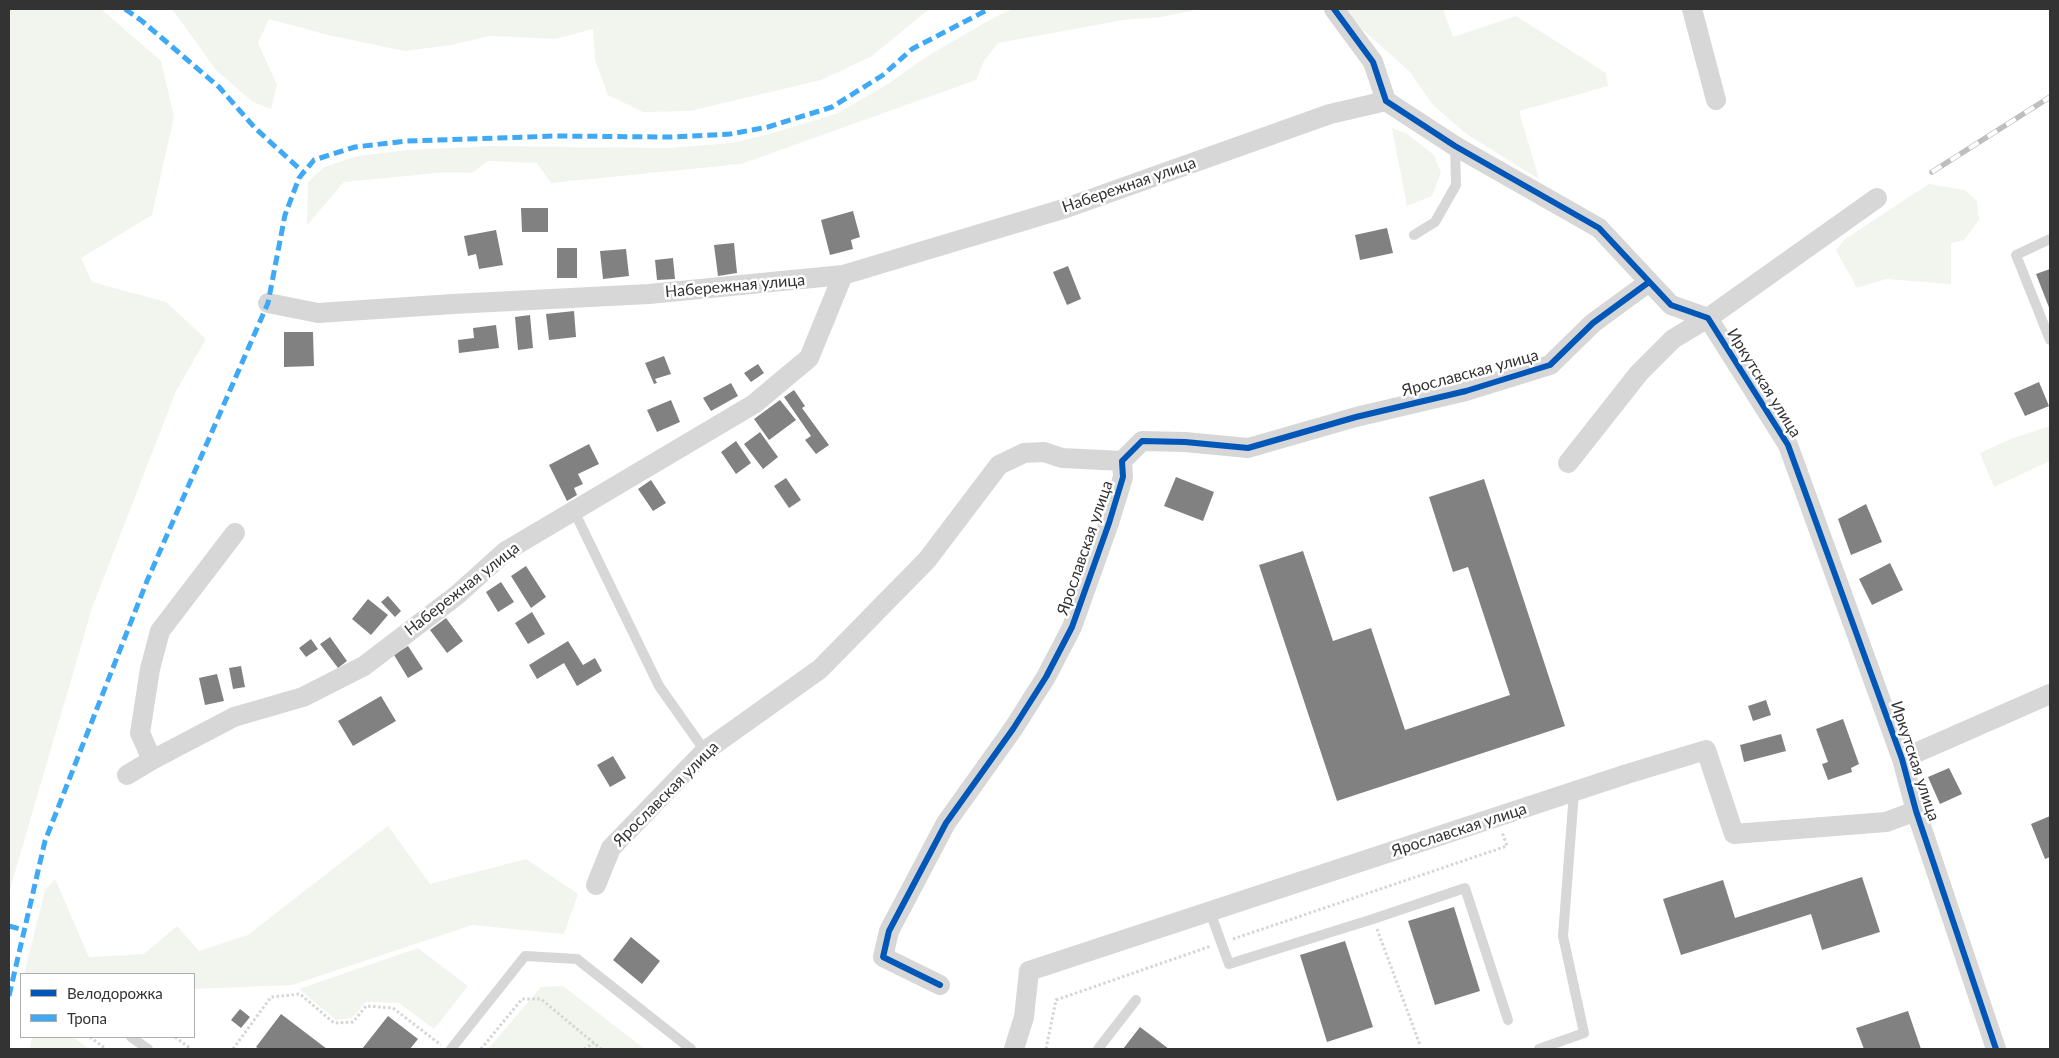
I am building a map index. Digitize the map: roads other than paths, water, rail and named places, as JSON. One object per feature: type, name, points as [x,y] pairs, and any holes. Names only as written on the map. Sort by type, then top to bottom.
[{"type":"street","points":[[1334,9],[1373,62],[1386,101]]},
{"type":"street","points":[[1692,9],[1716,100]]},
{"type":"street","name":"Иркутская улица","points":[[1386,101],[1455,146],[1599,228],[1671,305],[1708,318],[1788,445],[1902,760],[1916,811],[1996,1049]]},
{"type":"street","name":"Набережная улица","points":[[268,303],[318,313],[648,294],[843,275],[1063,209],[1330,114],[1386,101]]},
{"type":"street","points":[[1568,464],[1638,373],[1673,339],[1708,318],[1877,198]]},
{"type":"street","name":"Набережная улица","points":[[127,775],[234,717],[303,697],[364,666],[456,595],[506,551],[754,404],[809,358],[843,275]]},
{"type":"street","name":"Ярославская улица","points":[[596,885],[611,848],[705,751],[820,669],[927,560],[999,465],[1024,453],[1044,452],[1062,458],[1122,461],[1142,441],[1185,442],[1248,448],[1356,417],[1466,391],[1550,365],[1593,323],[1649,282]]},
{"type":"street","name":"Ярославская улица","points":[[940,985],[883,957],[889,932],[946,823],[1013,728],[1046,677],[1072,628],[1121,486],[1123,477],[1122,461]]},
{"type":"street","points":[[152,760],[140,732],[150,669],[160,631],[235,533]]},
{"type":"street","points":[[1902,760],[2050,694]]},
{"type":"street","name":"Ярославская улица","points":[[1014,1049],[1024,1017],[1029,971],[1706,750],[1734,834],[1886,822],[1916,811]]},
{"type":"lane","points":[[1414,234],[1435,222],[1456,185],[1455,146]]},
{"type":"lane","points":[[2050,239],[2016,255],[2050,340]]},
{"type":"lane","points":[[574,511],[659,686],[705,751]]},
{"type":"lane","points":[[1539,1049],[1584,1033],[1563,936],[1574,792]]},
{"type":"lane","points":[[1210,912],[1229,964],[1466,888],[1508,1020]]},
{"type":"lane","points":[[451,1049],[525,956],[577,959],[691,1049]]},
{"type":"lane","points":[[1098,1049],[1136,1000]]},
{"type":"lane","points":[[133,1038],[148,1049]]},
{"type":"railway","points":[[1932,172],[2050,97]]}]
